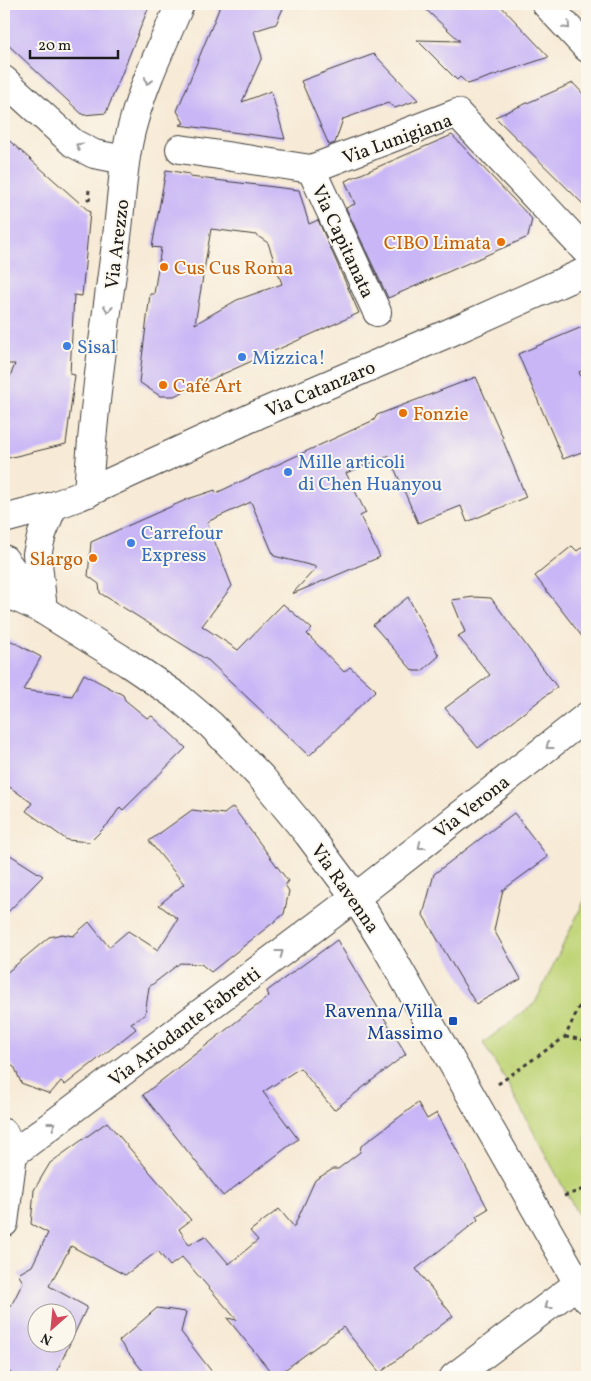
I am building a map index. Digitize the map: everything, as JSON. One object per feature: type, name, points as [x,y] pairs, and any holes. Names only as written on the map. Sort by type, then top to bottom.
[{"type":"street","name":"Via Arezzo","points":[[88,492],[93,420],[129,136],[138,108],[180,4]]},
{"type":"street","points":[[546,4],[587,48]]},
{"type":"street","points":[[4,80],[73,143],[94,154],[125,160]]},
{"type":"street","name":"Via Lunigiana","points":[[180,149],[311,169],[457,113],[587,252]]},
{"type":"street","name":"Via Capitanata","points":[[311,169],[377,312]]},
{"type":"street","name":"Via Catanzaro","points":[[4,520],[53,506],[88,492],[257,415],[443,336],[587,271]]},
{"type":"street","points":[[43,610],[37,554],[42,534],[53,506]]},
{"type":"street","points":[[4,558],[43,610]]},
{"type":"street","name":"Via Ravenna","points":[[4,592],[43,610],[146,674],[178,697],[211,725],[262,778],[308,834],[355,897],[584,1287]]},
{"type":"street","name":"Via Verona","points":[[355,897],[587,716]]},
{"type":"street","name":"Via Ariodante Fabretti","points":[[9,1144],[355,897]]},
{"type":"street","points":[[4,1223],[9,1144]]},
{"type":"street","points":[[454,1377],[584,1287]]},
{"type":"path","points":[[474,1102],[565,1037],[587,990]]},
{"type":"path","points":[[565,1037],[587,1040]]},
{"type":"path","points":[[564,1196],[587,1188]]},
{"type":"green space","points":[[587,895],[587,1215],[577,1213],[505,1079],[483,1043],[535,1003]]},
{"type":"building","points":[[4,4],[150,4],[106,113],[83,115],[4,41]]},
{"type":"building","points":[[221,4],[285,4],[276,24],[254,31],[262,57],[242,102],[271,91],[285,139],[179,125],[184,123],[177,111]]},
{"type":"building","points":[[420,4],[499,4],[549,57],[468,84],[460,77],[457,80],[417,40],[460,41]]},
{"type":"building","points":[[374,54],[418,100],[395,108],[388,103],[343,119],[335,143],[329,145],[301,81]]},
{"type":"building","points":[[573,83],[587,98],[587,208],[495,117]]},
{"type":"building","points":[[452,135],[532,219],[528,237],[388,298],[346,208],[355,204],[345,181]]},
{"type":"building","points":[[4,136],[90,212],[82,296],[74,295],[70,374],[75,375],[66,444],[4,459],[4,392],[15,364],[4,364]]},
{"type":"building","points":[[166,170],[190,174],[190,177],[299,190],[309,224],[318,220],[359,313],[174,396],[160,396],[139,382],[150,294],[154,294],[161,248],[152,247]],"holes":[[[211,229],[256,235],[268,243],[282,284],[237,300],[195,324]]]},
{"type":"building","points":[[587,325],[587,368],[579,372],[587,392],[587,450],[563,459],[518,354]]},
{"type":"building","points":[[476,377],[526,497],[467,522],[461,506],[418,523],[389,456],[346,473],[366,513],[360,516],[380,557],[292,594],[317,567],[274,556],[251,502],[207,522],[232,586],[202,626],[238,650],[283,604],[312,629],[307,634],[344,672],[350,667],[376,690],[309,756],[209,661],[100,593],[99,584],[88,576],[91,542],[188,499],[215,490],[216,493],[374,420],[377,415]]},
{"type":"building","points":[[587,543],[587,643],[535,576],[572,546],[577,551]]},
{"type":"building","points":[[408,597],[439,656],[422,671],[413,671],[373,625]]},
{"type":"building","points":[[474,597],[491,598],[557,687],[478,748],[445,708],[490,675],[458,636],[465,632],[452,600]]},
{"type":"building","points":[[4,637],[41,657],[23,690],[72,696],[84,674],[123,695],[125,700],[147,718],[152,716],[186,748],[123,810],[120,807],[110,822],[90,842],[67,840],[26,811],[32,803],[4,783]]},
{"type":"building","points":[[233,807],[288,881],[285,885],[289,891],[284,914],[211,972],[201,964],[180,963],[149,987],[145,1015],[131,1023],[136,1029],[65,1085],[61,1081],[50,1094],[21,1083],[4,1049],[4,975],[49,937],[62,934],[73,936],[89,922],[109,947],[128,931],[158,950],[178,919],[159,905],[184,884],[149,841],[192,810],[224,814]]},
{"type":"building","points":[[514,813],[548,857],[503,890],[494,930],[521,979],[476,1004],[423,915],[434,874]]},
{"type":"building","points":[[4,851],[43,876],[4,916]]},
{"type":"building","points":[[337,940],[406,1054],[334,1110],[300,1068],[263,1092],[298,1139],[223,1196],[143,1095],[269,996],[267,991]]},
{"type":"building","points":[[418,1103],[427,1119],[437,1113],[488,1209],[476,1216],[478,1220],[416,1269],[453,1316],[380,1373],[343,1327],[275,1377],[227,1318],[237,1320],[182,1257],[170,1266],[158,1251],[125,1275],[71,1246],[49,1286],[87,1307],[78,1326],[78,1304],[28,1304],[28,1354],[65,1354],[54,1377],[16,1377],[4,1368],[4,1320],[23,1282],[18,1274],[32,1266],[48,1233],[31,1224],[34,1190],[50,1163],[107,1122],[191,1220],[179,1229],[189,1245],[205,1236],[229,1264],[258,1240],[250,1231],[279,1209],[294,1227],[315,1180],[333,1169],[338,1169],[360,1152],[361,1146]]},
{"type":"building","points":[[157,1308],[186,1312],[181,1332],[216,1377],[148,1377],[119,1341]]},
{"type":"place","name":"CIBO Limata","points":[[501,242]]},
{"type":"place","name":"Cus Cus Roma","points":[[164,267]]},
{"type":"place","name":"Sisal","points":[[67,346]]},
{"type":"place","name":"Mizzica!","points":[[242,357]]},
{"type":"place","name":"Café Art","points":[[163,385]]},
{"type":"place","name":"Fonzie","points":[[403,413]]},
{"type":"place","name":"Mille articoli di Chen Huanyou","points":[[288,472]]},
{"type":"place","name":"Carrefour Express","points":[[131,543]]},
{"type":"place","name":"Slargo","points":[[93,558]]},
{"type":"place","name":"Ravenna/Villa Massimo","points":[[453,1021]]}]
